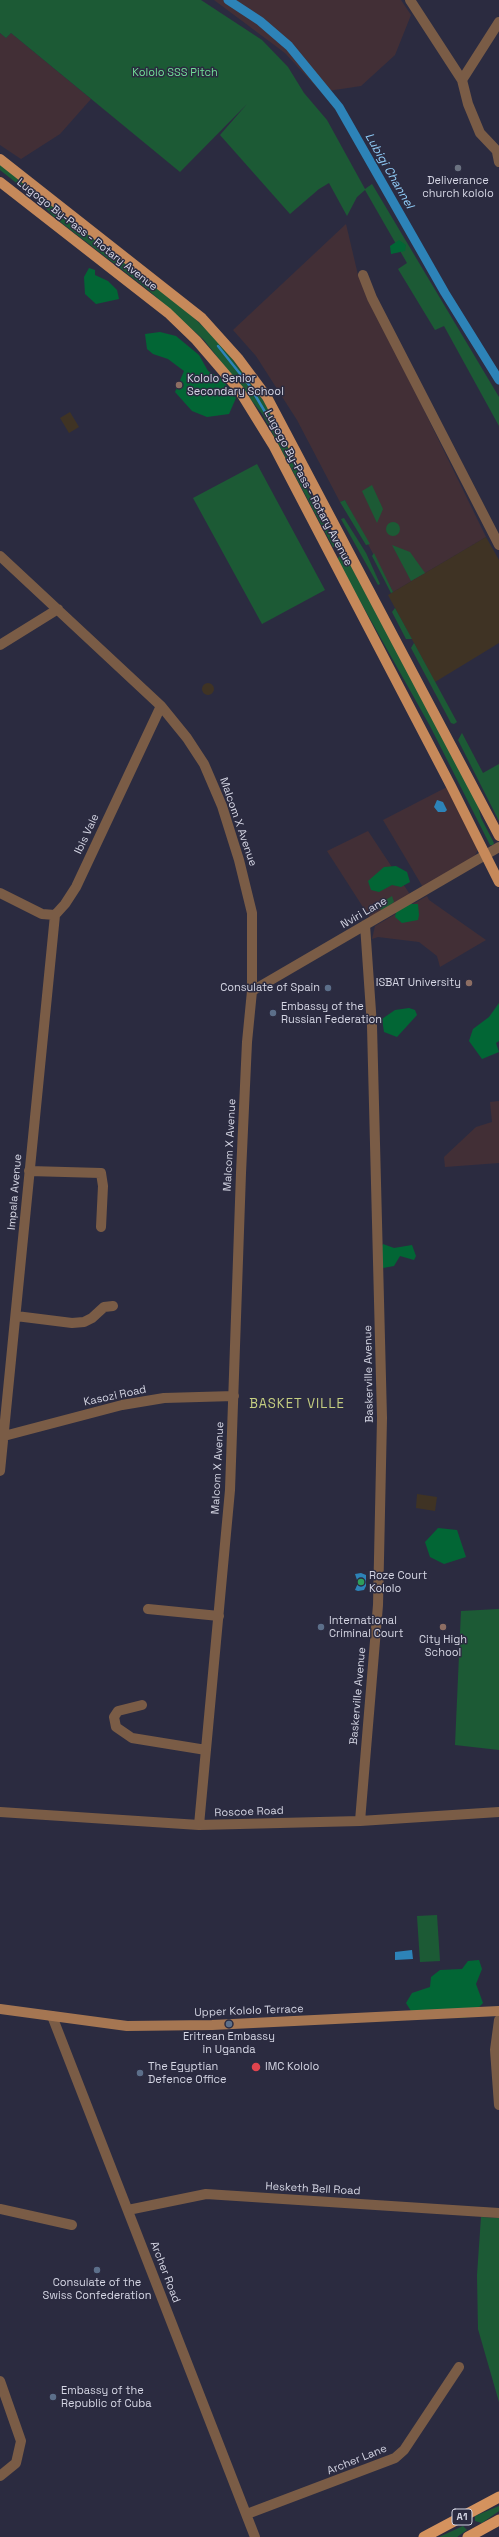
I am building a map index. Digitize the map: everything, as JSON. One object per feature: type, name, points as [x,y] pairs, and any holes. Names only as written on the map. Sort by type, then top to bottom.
[{"type":"highway","name":"A1","points":[[425,2537],[499,2497]]},
{"type":"highway","points":[[465,2515],[472,2522],[472,2535]]},
{"type":"highway","name":"A1","points":[[472,2535],[499,2520]]},
{"type":"main road","name":"Lugogo By-Pass - Rotary Avenue","points":[[0,159],[168,289],[210,326],[238,358],[267,397],[499,836]]},
{"type":"main road","name":"Lugogo By-Pass - Rotary Avenue","points":[[0,182],[168,313],[210,354],[239,390],[267,434],[487,855],[499,882]]},
{"type":"main road","points":[[330,554],[339,552],[345,544]]},
{"type":"main road","name":"Upper Kololo Terrace","points":[[0,2009],[127,2026],[212,2025],[499,2011]]},
{"type":"street","points":[[410,0],[462,80],[476,126],[498,156]]},
{"type":"street","points":[[462,80],[499,22]]},
{"type":"street","points":[[363,275],[372,298],[499,545]]},
{"type":"street","name":"Malcom X Avenue","points":[[0,556],[161,706],[204,764],[222,806],[239,860],[252,913],[252,990],[247,1042],[241,1173],[234,1396],[227,1537],[199,1825]]},
{"type":"street","points":[[0,645],[58,609]]},
{"type":"street","name":"Ibis Vale","points":[[55,915],[76,887],[161,706]]},
{"type":"street","name":"Nviri Lane","points":[[252,990],[365,926],[499,847]]},
{"type":"street","points":[[0,893],[27,908],[42,914],[55,915]]},
{"type":"street","name":"Impala Avenue","points":[[0,1471],[55,915]]},
{"type":"street","name":"Baskerville Avenue","points":[[360,1821],[378,1605],[382,1418],[372,1026],[365,926]]},
{"type":"street","points":[[29,1171],[101,1173],[103,1186],[101,1227]]},
{"type":"street","points":[[16,1316],[72,1323],[84,1322],[92,1318],[104,1307],[113,1306]]},
{"type":"street","name":"Kasozi Road","points":[[4,1436],[122,1405],[164,1398],[234,1396]]},
{"type":"street","points":[[148,1610],[219,1616]]},
{"type":"street","points":[[142,1705],[118,1711],[114,1718],[116,1727],[132,1738],[206,1750]]},
{"type":"street","name":"Roscoe Road","points":[[0,1812],[199,1825],[360,1821],[499,1812]]},
{"type":"street","name":"Archer Road","points":[[52,2016],[256,2537]]},
{"type":"street","points":[[499,2020],[495,2050],[499,2105]]},
{"type":"street","name":"Hesketh Bell Road","points":[[128,2210],[206,2194],[499,2213]]},
{"type":"street","points":[[0,2209],[72,2225]]},
{"type":"street","name":"Archer Lane","points":[[246,2514],[395,2458],[404,2450],[459,2367]]},
{"type":"street","points":[[0,2381],[21,2441],[21,2450],[16,2463],[0,2476]]},
{"type":"shaded area","points":[[214,0],[401,0],[411,15],[395,55],[361,86],[321,92],[285,53]]},
{"type":"shaded area","points":[[0,33],[6,38],[11,33],[91,99],[60,134],[21,159],[0,145]]},
{"type":"shaded area","points":[[346,224],[358,275],[486,537],[393,592],[345,500],[340,502],[297,420],[256,356],[233,330]]},
{"type":"shaded area","points":[[70,412],[79,427],[69,433],[60,418]]},
{"type":"shaded area","points":[[486,537],[499,560],[499,643],[435,682],[388,595]]},
{"type":"shaded area","points":[[210,683],[213,684],[213,694],[206,695],[203,694],[202,687],[203,684]]},
{"type":"shaded area","points":[[447,787],[477,847],[477,852],[472,860],[424,889],[383,820]]},
{"type":"shaded area","points":[[368,831],[411,896],[370,918],[327,851]]},
{"type":"shaded area","points":[[427,896],[429,900],[486,940],[440,967],[437,956],[419,942],[378,937],[372,939],[375,926]]},
{"type":"shaded area","points":[[499,1101],[499,1163],[445,1167],[444,1157],[476,1127],[492,1122],[490,1102]]},
{"type":"shaded area","points":[[417,1494],[437,1497],[435,1511],[416,1508]]},
{"type":"green space","name":"Kololo SSS Pitch","points":[[0,0],[201,0],[262,40],[288,67],[304,93],[327,120],[365,189],[372,184],[499,397],[499,426],[444,326],[435,330],[398,269],[407,263],[365,190],[357,197],[347,216],[329,183],[319,189],[290,214],[220,135],[247,104],[180,172],[11,33],[6,38],[0,33]]},
{"type":"green space","points":[[0,164],[191,315],[221,344],[265,403],[289,446],[296,468],[337,547],[333,547],[263,415],[204,340],[146,288],[54,217],[38,200],[0,170]]},
{"type":"green space","points":[[399,240],[406,245],[405,251],[391,254],[390,246]]},
{"type":"green space","points":[[89,268],[95,270],[95,275],[108,281],[117,290],[119,299],[96,304],[85,294],[84,277]]},
{"type":"green space","points":[[160,332],[176,336],[199,355],[208,371],[222,379],[236,398],[229,414],[207,417],[192,411],[175,392],[184,371],[168,359],[153,354],[147,349],[145,334]]},
{"type":"green space","points":[[257,464],[325,590],[262,624],[193,498]]},
{"type":"green space","points":[[372,485],[383,509],[377,523],[362,491]]},
{"type":"green space","points":[[345,500],[370,544],[366,545],[340,502]]},
{"type":"green space","points":[[344,518],[366,553],[380,584],[378,585],[341,519]]},
{"type":"green space","points":[[393,522],[398,524],[400,529],[398,534],[393,536],[388,534],[386,529],[388,524]]},
{"type":"green space","points":[[392,545],[410,552],[425,573],[411,581]]},
{"type":"green space","points":[[343,551],[477,802],[481,818],[494,843],[493,845],[490,845],[430,726],[337,560]]},
{"type":"green space","points":[[374,553],[393,592],[391,593],[372,556]]},
{"type":"green space","points":[[395,608],[412,639],[406,639],[392,612]]},
{"type":"green space","points":[[414,643],[457,722],[454,724],[451,723],[411,648]]},
{"type":"green space","points":[[462,733],[483,773],[499,764],[499,821],[458,740]]},
{"type":"green space","points":[[396,866],[407,872],[410,882],[401,887],[392,885],[379,892],[371,890],[368,881],[384,867]]},
{"type":"green space","points":[[392,896],[394,902],[383,911],[376,906]]},
{"type":"green space","points":[[410,904],[418,904],[418,920],[402,923],[395,917],[396,912]]},
{"type":"green space","points":[[499,1003],[499,1041],[496,1043],[499,1052],[482,1059],[469,1041],[473,1029],[489,1017]]},
{"type":"green space","points":[[409,1008],[415,1010],[417,1015],[397,1037],[384,1032],[382,1019],[395,1010]]},
{"type":"green space","points":[[383,1244],[394,1248],[412,1245],[416,1256],[414,1260],[400,1256],[394,1266],[383,1268],[380,1249]]},
{"type":"green space","points":[[438,1528],[457,1530],[466,1557],[444,1564],[430,1557],[425,1542]]},
{"type":"green space","points":[[499,1609],[499,1750],[455,1745],[461,1611]]},
{"type":"green space","points":[[437,1915],[440,1961],[420,1962],[417,1916]]},
{"type":"green space","points":[[479,1960],[482,1969],[476,1984],[483,2003],[469,2017],[460,2018],[448,2009],[411,2011],[406,2003],[412,1993],[430,1987],[431,1977],[440,1970],[462,1969],[468,1961]]},
{"type":"green space","points":[[481,2217],[499,2218],[499,2402],[478,2329],[477,2275]]},
{"type":"green space","points":[[499,2506],[499,2511],[482,2523],[475,2521],[475,2516]]},
{"type":"green space","points":[[463,2526],[467,2530],[457,2537],[439,2537]]},
{"type":"water","points":[[437,800],[443,802],[447,810],[445,812],[438,812],[434,807]]},
{"type":"water","name":"Roze Court Kololo","points":[[361,1573],[366,1575],[366,1586],[364,1590],[358,1591],[355,1590],[358,1583],[355,1574]]},
{"type":"water","points":[[412,1950],[413,1959],[395,1960],[395,1952]]},
{"type":"waterway","name":"Lubigi Channel","points":[[228,0],[260,21],[289,46],[339,107],[445,293],[499,380]]},
{"type":"waterway","points":[[218,346],[249,385],[277,432]]},
{"type":"place","name":"Deliverance church kololo","points":[[458,168]]},
{"type":"place","name":"Kololo Senior Secondary School","points":[[179,385]]},
{"type":"place","name":"ISBAT University","points":[[469,983]]},
{"type":"place","name":"Consulate of Spain","points":[[328,988]]},
{"type":"place","name":"Embassy of the Russian Federation","points":[[273,1013]]},
{"type":"place","name":"Roze Court Kololo","points":[[361,1582]]},
{"type":"place","name":"International Criminal Court","points":[[321,1627]]},
{"type":"place","name":"City High School","points":[[443,1627]]},
{"type":"place","name":"Eritrean Embassy in Uganda","points":[[229,2024]]},
{"type":"place","name":"IMC Kololo","points":[[256,2067]]},
{"type":"place","name":"The Egyptian Defence Office","points":[[140,2073]]},
{"type":"place","name":"Consulate of the Swiss Confederation","points":[[97,2270]]},
{"type":"place","name":"Embassy of the Republic of Cuba","points":[[53,2397]]},
{"type":"district","name":"BASKET VILLE","points":[[297,1404]]}]
